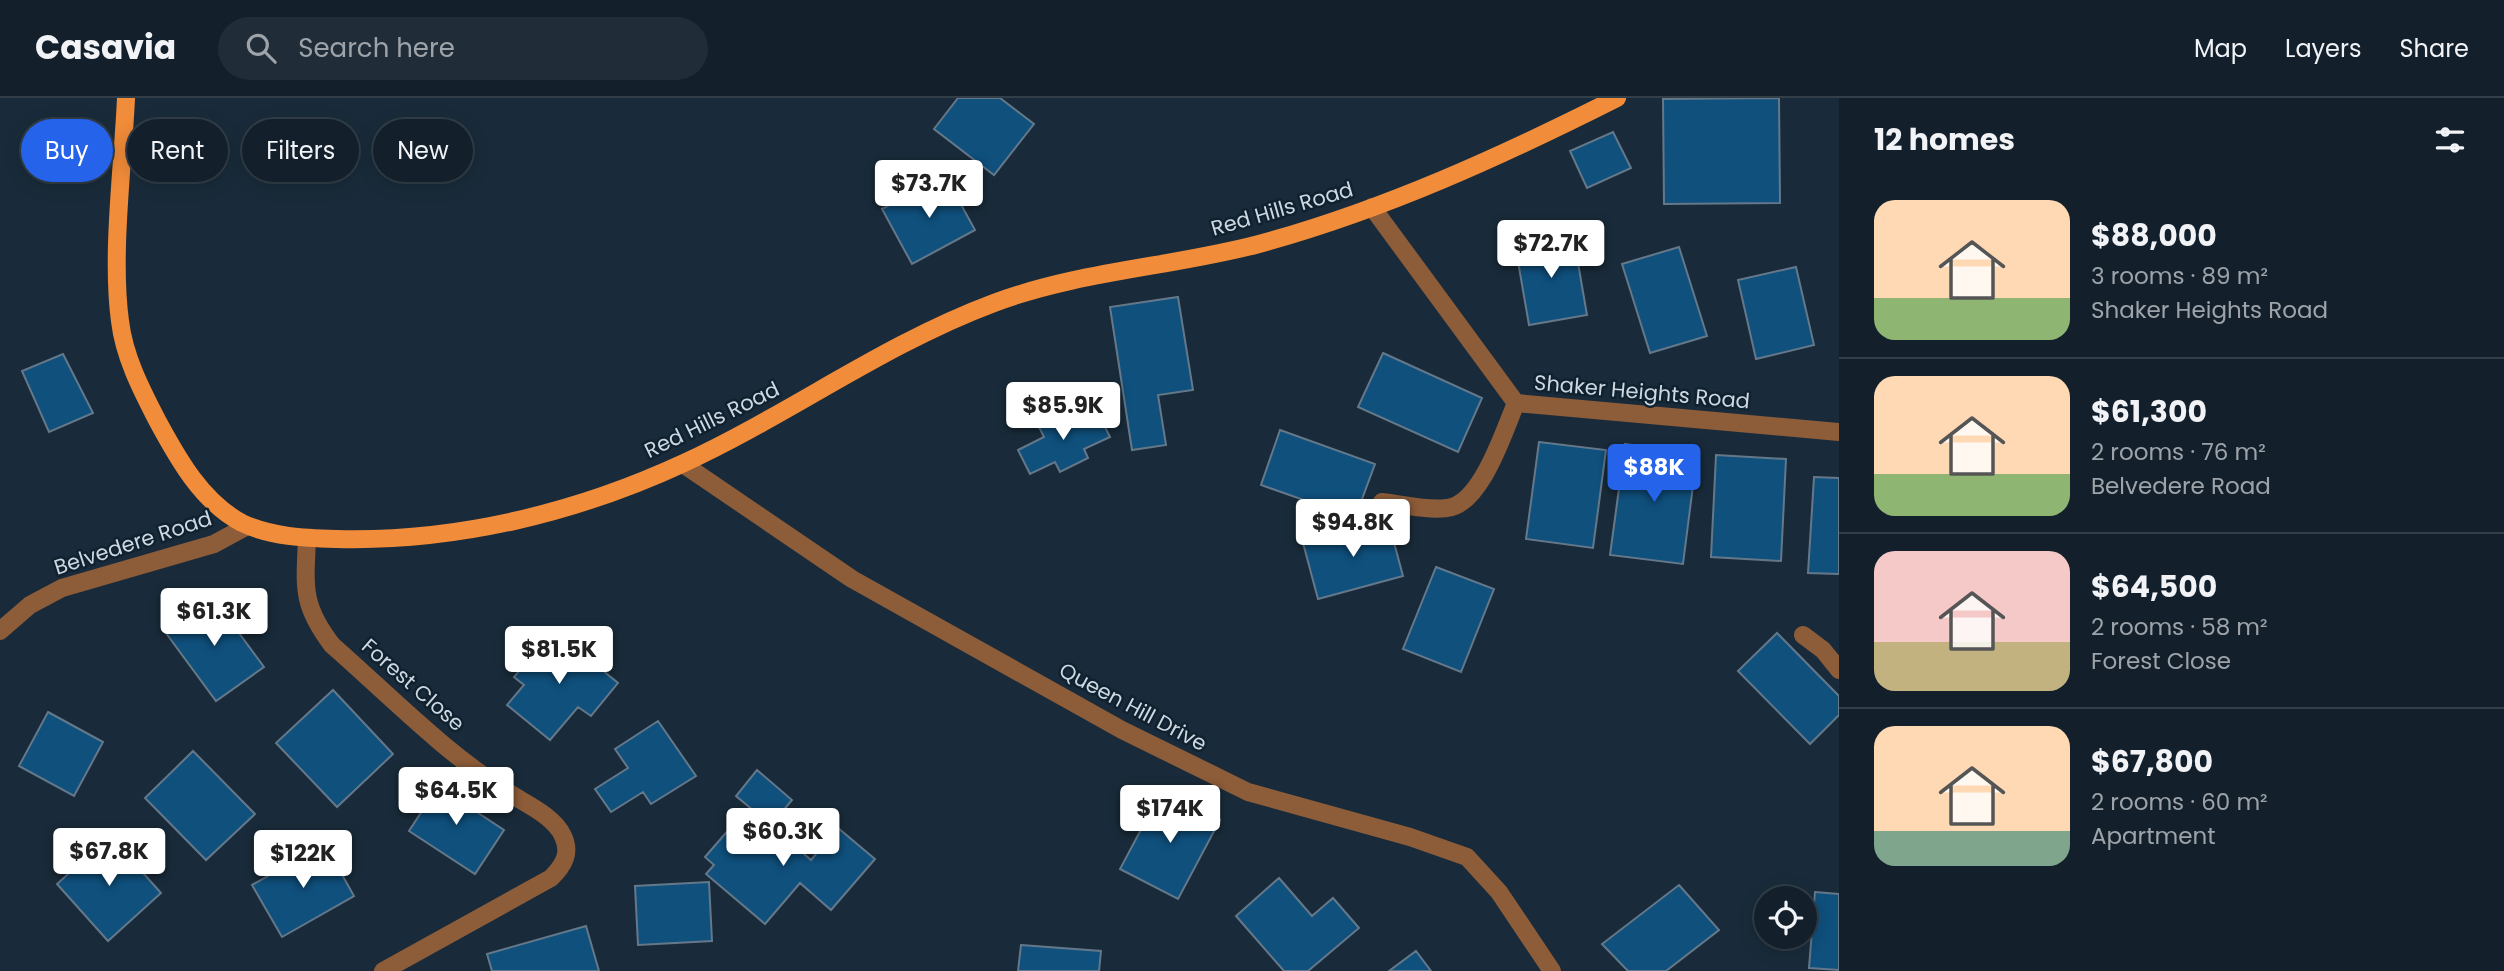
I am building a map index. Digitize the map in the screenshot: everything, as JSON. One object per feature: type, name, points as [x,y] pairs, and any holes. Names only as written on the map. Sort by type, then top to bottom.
[{"type":"main road","name":"Red Hills Road","points":[[127,98],[118,260],[120,322],[130,362],[164,434],[197,485],[219,509],[247,526],[307,538],[390,540],[486,529],[588,499],[683,464],[793,406],[905,341],[997,301],[1090,277],[1258,244],[1372,206],[1501,156],[1617,98]]},
{"type":"street","name":"Shaker Heights Road","points":[[1372,206],[1516,403],[1839,432]]},
{"type":"street","points":[[1382,502],[1448,509],[1465,500],[1484,477],[1516,403]]},
{"type":"street","name":"Queen Hill Drive","points":[[683,464],[852,579],[1122,730],[1248,792],[1410,837],[1466,857],[1499,892],[1543,967]]},
{"type":"street","name":"Belvedere Road","points":[[0,631],[30,605],[62,588],[214,544],[247,526]]},
{"type":"street","name":"Forest Close","points":[[307,538],[305,590],[312,619],[332,645],[485,779],[551,820],[563,834],[568,851],[562,866],[551,878],[383,971]]},
{"type":"street","points":[[1804,635],[1823,650],[1839,670]]},
{"type":"building","points":[[958,98],[1000,98],[1034,124],[994,175],[934,129]]},
{"type":"building","points":[[1779,98],[1780,203],[1664,204],[1663,99]]},
{"type":"building","points":[[1613,132],[1631,168],[1587,188],[1570,151]]},
{"type":"building","points":[[945,175],[975,230],[912,264],[882,209]]},
{"type":"building","points":[[1573,234],[1587,315],[1529,325],[1515,244]]},
{"type":"building","points":[[1679,247],[1707,336],[1650,353],[1622,264]]},
{"type":"building","points":[[1796,267],[1814,345],[1756,359],[1738,280]]},
{"type":"building","points":[[1178,297],[1193,390],[1158,395],[1166,445],[1132,450],[1110,307]]},
{"type":"building","points":[[1383,353],[1482,398],[1458,452],[1358,407]]},
{"type":"building","points":[[63,354],[93,413],[49,432],[22,371]]},
{"type":"building","points":[[1065,409],[1072,425],[1098,413],[1110,437],[1084,449],[1088,458],[1060,472],[1055,462],[1030,474],[1018,450],[1044,437],[1037,423]]},
{"type":"building","points":[[1280,430],[1375,464],[1355,518],[1261,485]]},
{"type":"building","points":[[1539,442],[1606,450],[1593,548],[1526,539]]},
{"type":"building","points":[[1625,444],[1697,454],[1683,564],[1610,555]]},
{"type":"building","points":[[1716,455],[1786,459],[1781,561],[1711,557]]},
{"type":"building","points":[[1814,477],[1839,478],[1839,574],[1808,573]]},
{"type":"building","points":[[1388,520],[1403,576],[1318,599],[1303,543]]},
{"type":"building","points":[[1436,567],[1494,589],[1461,672],[1403,649]]},
{"type":"building","points":[[211,595],[264,667],[216,701],[163,629]]},
{"type":"building","points":[[553,630],[618,683],[591,716],[578,707],[550,740],[507,705],[524,685],[514,677]]},
{"type":"building","points":[[1777,633],[1839,696],[1839,715],[1810,744],[1738,671]]},
{"type":"building","points":[[333,690],[393,754],[337,807],[276,743]]},
{"type":"building","points":[[48,712],[103,742],[74,796],[19,766]]},
{"type":"building","points":[[658,721],[696,776],[651,804],[643,792],[611,812],[595,789],[628,768],[615,749]]},
{"type":"building","points":[[193,751],[255,814],[206,860],[145,798]]},
{"type":"building","points":[[757,770],[792,800],[771,825],[736,796]]},
{"type":"building","points":[[445,776],[470,792],[463,803],[504,830],[475,874],[409,831]]},
{"type":"building","points":[[1162,790],[1220,820],[1178,899],[1120,869]]},
{"type":"building","points":[[758,814],[811,860],[838,828],[875,859],[831,910],[800,883],[765,924],[706,874],[714,865],[705,857],[731,827],[740,835]]},
{"type":"building","points":[[110,836],[161,893],[108,941],[57,884]]},
{"type":"building","points":[[325,844],[354,896],[282,937],[252,885]]},
{"type":"building","points":[[1279,878],[1312,916],[1333,898],[1359,928],[1308,971],[1284,971],[1236,916]]},
{"type":"building","points":[[709,882],[712,941],[638,945],[635,886]]},
{"type":"building","points":[[1679,885],[1719,930],[1666,971],[1628,971],[1602,944]]},
{"type":"building","points":[[1817,892],[1839,894],[1839,970],[1809,968],[1810,949],[1817,949]]},
{"type":"building","points":[[586,926],[599,971],[492,971],[487,954]]},
{"type":"building","points":[[1021,945],[1101,951],[1099,971],[1018,971]]},
{"type":"building","points":[[1416,951],[1431,971],[1389,971]]}]
